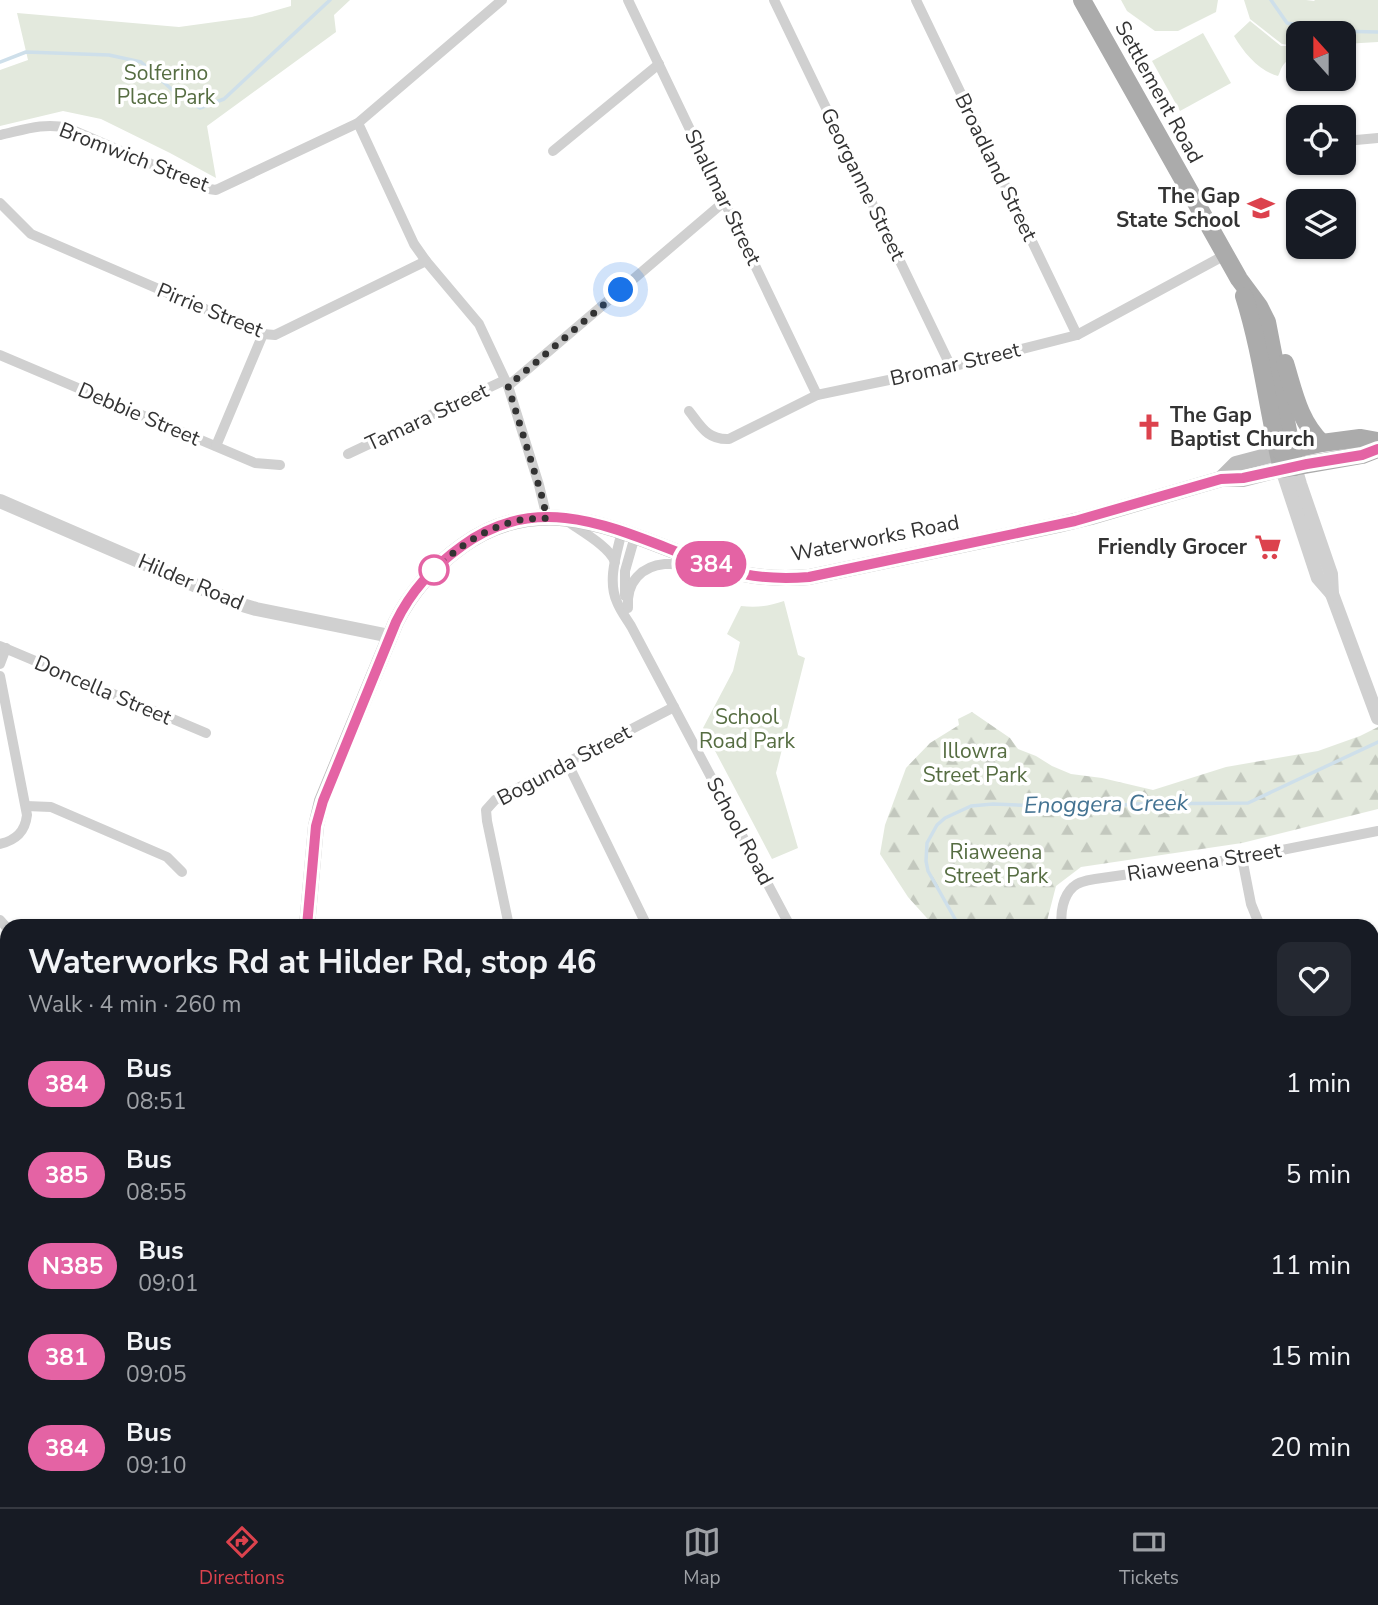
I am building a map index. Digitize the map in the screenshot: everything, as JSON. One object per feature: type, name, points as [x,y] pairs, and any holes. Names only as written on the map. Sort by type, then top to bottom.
[{"type":"main road","name":"Settlement Road","points":[[1082,0],[1225,255],[1264,315],[1270,334],[1286,460]]},
{"type":"main road","name":"Settlement Road","points":[[1239,279],[1256,335],[1286,460]]},
{"type":"main road","points":[[1264,315],[1284,359],[1300,410],[1310,429],[1322,443]]},
{"type":"main road","name":"Waterworks Road","points":[[308,919],[316,826],[323,801],[390,635],[408,599],[426,578],[472,539],[495,528],[520,520],[585,520],[629,533],[726,570],[770,577],[809,577],[1058,525],[1221,479],[1243,478],[1322,443],[1360,438],[1378,440]]},
{"type":"main road","name":"Waterworks Road","points":[[1286,460],[1362,455],[1378,449]]},
{"type":"street","name":"Bromwich Street","points":[[0,135],[39,126],[59,125],[216,190],[358,123],[502,0]]},
{"type":"street","name":"Shallmar Street","points":[[628,0],[817,395]]},
{"type":"street","name":"Georganne Street","points":[[775,0],[951,367]]},
{"type":"street","name":"Broadland Street","points":[[916,0],[1076,335]]},
{"type":"street","points":[[553,151],[659,64]]},
{"type":"street","points":[[358,123],[414,244],[479,324],[507,383],[541,493],[555,518],[604,547],[612,555],[614,562]]},
{"type":"street","points":[[1356,140],[1378,138]]},
{"type":"street","name":"Tamara Street","points":[[348,454],[507,383],[725,201]]},
{"type":"street","name":"Pirrie Street","points":[[0,203],[31,234],[263,334],[275,335],[426,261]]},
{"type":"street","name":"Bromar Street","points":[[689,411],[709,435],[719,440],[729,439],[817,395],[951,367],[1076,335],[1225,255]]},
{"type":"street","points":[[216,446],[263,334]]},
{"type":"street","name":"Debbie Street","points":[[0,355],[255,463],[280,465]]},
{"type":"street","points":[[1286,460],[1303,538],[1318,578],[1332,594],[1378,718]]},
{"type":"street","name":"Hilder Road","points":[[0,501],[236,603],[390,635]]},
{"type":"street","name":"School Road","points":[[629,533],[614,562],[615,598],[786,919]]},
{"type":"street","name":"School Road","points":[[629,533],[625,591],[631,626]]},
{"type":"street","points":[[628,608],[631,586],[640,573],[652,566],[668,564],[726,570]]},
{"type":"street","points":[[0,664],[3,647]]},
{"type":"street","name":"Doncella Street","points":[[3,647],[206,733]]},
{"type":"street","points":[[0,676],[5,725],[27,815],[23,831],[9,842],[0,844]]},
{"type":"street","name":"Bogunda Street","points":[[507,919],[486,821],[486,810],[495,800],[674,707]]},
{"type":"street","points":[[567,762],[644,919]]},
{"type":"street","points":[[26,806],[51,807],[167,857],[182,872]]},
{"type":"street","name":"Riaweena Street","points":[[1061,919],[1064,902],[1073,887],[1082,882],[1242,858],[1378,831]]},
{"type":"street","points":[[1242,858],[1256,919]]},
{"type":"green space","name":"Solferino Place Park","points":[[291,0],[350,0],[334,15],[336,32],[207,126],[216,178],[101,119],[63,111],[0,126],[0,70],[28,60],[17,13],[179,27],[252,17],[291,6]]},
{"type":"green space","points":[[1121,0],[1218,0],[1216,12],[1178,31],[1155,31],[1127,11]]},
{"type":"green space","points":[[1244,0],[1378,0],[1378,42],[1356,43],[1356,21],[1286,21],[1286,44],[1282,44],[1250,19]]},
{"type":"green space","points":[[1250,21],[1281,46],[1286,46],[1286,63],[1278,76],[1253,60],[1234,36]]},
{"type":"green space","points":[[1203,33],[1231,83],[1180,111],[1152,61]]},
{"type":"green space","name":"School Road Park","points":[[784,601],[798,655],[805,658],[776,773],[798,848],[772,859],[703,728],[733,671],[740,642],[727,634],[741,606],[763,606]]},
{"type":"green space","points":[[972,712],[1010,738],[1018,749],[1071,774],[1153,790],[1226,767],[1318,751],[1378,727],[1378,809],[1242,843],[1081,867],[1056,886],[1048,919],[928,919],[908,897],[880,854],[885,825],[906,768],[930,743],[959,725],[958,719]]},
{"type":"waterway","points":[[0,62],[26,52],[109,55],[141,62],[178,95],[200,108],[224,99],[330,0]]},
{"type":"waterway","points":[[1271,0],[1287,23],[1333,31],[1378,32]]},
{"type":"waterway","name":"Enoggera Creek","points":[[955,919],[928,871],[927,843],[937,825],[945,818],[971,806],[993,804],[1107,807],[1132,804],[1248,803],[1378,742]]},
{"type":"bus line","name":"384","points":[[308,919],[316,826],[323,801],[396,622],[408,599],[436,568],[472,539],[495,528],[520,520],[579,519],[622,531],[726,570],[770,577],[809,577],[1075,521],[1221,479],[1243,478],[1362,455],[1378,449]]},
{"type":"place","name":"The Gap State School","points":[[1261,208]]},
{"type":"place","name":"The Gap Baptist Church","points":[[1149,427]]},
{"type":"place","name":"Friendly Grocer","points":[[1268,547]]},
{"type":"route","points":[[434,570],[472,539],[495,528],[520,520],[547,518],[508,386],[621,290]]},
{"type":"park label","name":"Illowra Street Park","points":[[975,763]]},
{"type":"park label","name":"Riaweena Street Park","points":[[996,864]]}]
